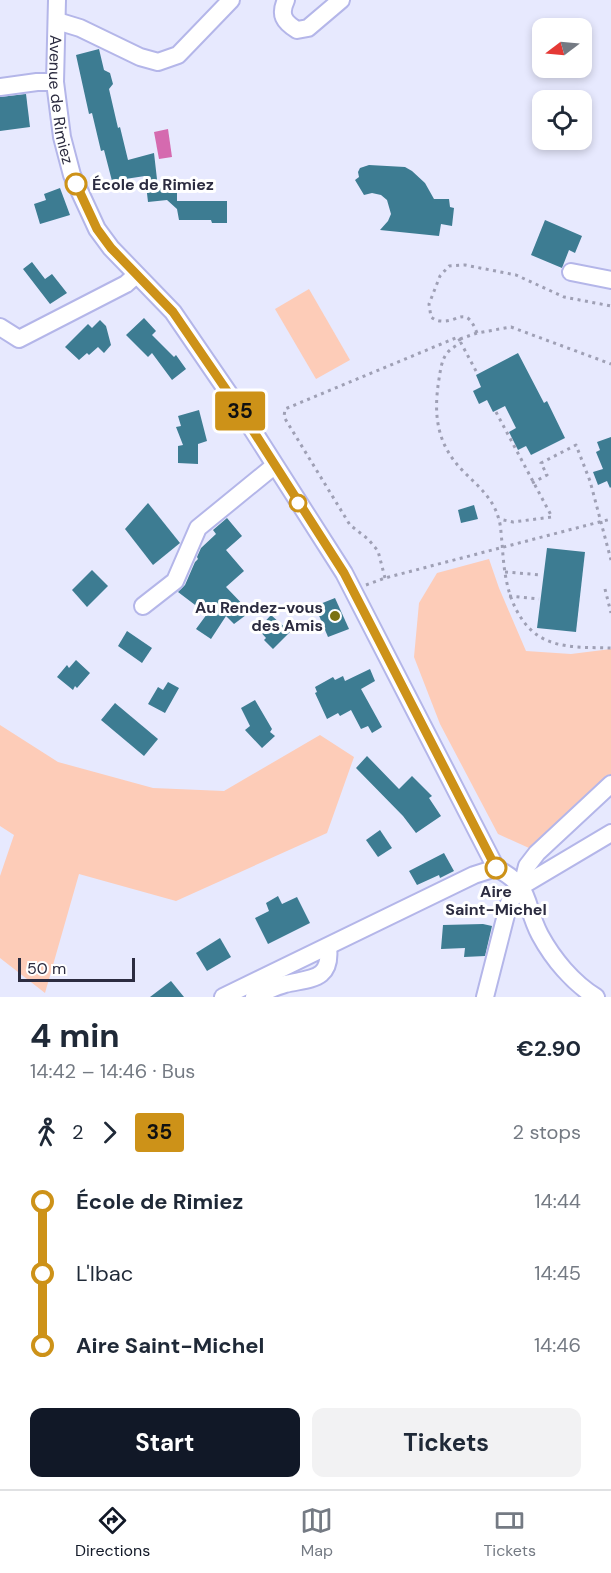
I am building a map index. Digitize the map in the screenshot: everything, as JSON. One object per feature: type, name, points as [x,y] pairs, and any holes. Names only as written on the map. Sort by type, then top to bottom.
[{"type":"street","name":"Avenue de Rimiez","points":[[57,0],[55,82],[62,137],[72,175],[97,229],[136,275],[173,312],[236,404],[353,589],[496,868]]},
{"type":"street","points":[[57,21],[80,28],[140,57],[158,62],[178,56],[231,0]]},
{"type":"street","points":[[286,0],[283,7],[283,18],[288,25],[297,30],[308,28],[340,0]]},
{"type":"street","points":[[0,87],[55,82]]},
{"type":"street","points":[[571,272],[611,280]]},
{"type":"street","points":[[0,327],[19,339],[126,284],[136,275]]},
{"type":"street","points":[[143,606],[175,581],[198,528],[274,466]]},
{"type":"street","points":[[522,886],[527,866],[537,853],[611,784]]},
{"type":"street","points":[[485,997],[509,903],[522,886],[611,833]]},
{"type":"street","points":[[223,997],[474,875],[496,868],[510,875],[522,886],[540,934],[552,954],[576,982],[596,997]]},
{"type":"street","points":[[254,997],[268,989],[317,978],[326,968],[329,958],[328,947]]},
{"type":"path","points":[[477,333],[472,321],[468,318],[458,317],[440,321],[431,317],[429,304],[440,276],[449,266],[465,265],[516,275],[564,297],[611,306]]},
{"type":"path","points":[[611,364],[511,327],[477,333],[460,341],[445,354],[436,397],[436,416],[447,450],[458,466],[483,489],[499,519],[505,572],[512,604],[530,629],[545,640],[569,647],[611,648]]},
{"type":"path","points":[[384,578],[378,550],[368,538],[350,525],[284,417],[285,409],[458,337],[476,371]]},
{"type":"path","points":[[496,412],[552,517],[513,522],[499,519]]},
{"type":"path","points":[[532,483],[547,475],[541,463],[576,445],[590,481],[611,560]]},
{"type":"path","points":[[353,589],[384,578],[611,519]]},
{"type":"path","points":[[505,572],[542,575]]},
{"type":"path","points":[[605,589],[611,613]]},
{"type":"path","points":[[509,596],[539,599]]},
{"type":"shaded area","points":[[168,129],[172,157],[159,159],[154,132]]},
{"type":"shaded area","points":[[309,289],[350,360],[316,379],[275,309]]},
{"type":"shaded area","points":[[489,559],[526,651],[571,654],[611,649],[611,778],[538,845],[529,848],[498,834],[440,724],[414,657],[419,603],[437,573]]},
{"type":"shaded area","points":[[0,725],[58,762],[153,788],[224,791],[320,735],[354,757],[327,833],[176,901],[79,874],[45,993],[0,958],[0,876],[14,835],[0,826]]},
{"type":"building","points":[[99,49],[104,70],[110,73],[113,84],[109,89],[128,160],[154,153],[158,188],[177,187],[177,201],[227,201],[227,223],[212,223],[211,220],[179,220],[177,209],[167,200],[148,202],[145,176],[112,181],[104,150],[101,151],[92,113],[89,114],[76,55]]},
{"type":"building","points":[[26,94],[30,127],[0,131],[0,97]]},
{"type":"building","points":[[369,165],[405,167],[412,171],[425,183],[434,199],[449,199],[450,207],[454,208],[452,226],[441,224],[439,236],[380,230],[391,214],[387,200],[381,195],[372,193],[364,195],[355,180],[359,177],[360,168]]},
{"type":"building","points":[[60,188],[70,215],[40,224],[34,204],[46,200],[44,194]]},
{"type":"building","points":[[545,220],[582,236],[575,253],[569,250],[562,268],[531,255]]},
{"type":"building","points":[[32,262],[45,279],[52,274],[67,293],[50,304],[23,269]]},
{"type":"building","points":[[144,318],[156,331],[152,335],[174,357],[176,355],[186,369],[172,380],[152,353],[148,357],[126,335]]},
{"type":"building","points":[[100,320],[106,326],[111,345],[104,353],[98,347],[79,360],[65,347],[88,324],[92,328]]},
{"type":"building","points":[[518,353],[544,403],[547,401],[565,438],[531,455],[526,446],[518,450],[509,432],[516,428],[505,406],[493,412],[487,400],[479,404],[473,391],[481,387],[476,375]]},
{"type":"building","points":[[199,410],[207,441],[198,444],[198,464],[178,463],[178,446],[183,445],[176,427],[181,426],[178,416]]},
{"type":"building","points":[[611,437],[610,488],[607,481],[598,485],[593,472],[603,469],[596,452],[600,450],[597,442]]},
{"type":"building","points":[[148,503],[180,543],[153,565],[125,529]]},
{"type":"building","points":[[474,505],[478,519],[461,523],[458,510]]},
{"type":"building","points":[[227,518],[242,536],[226,550],[244,571],[226,587],[250,612],[234,624],[226,616],[211,639],[196,629],[207,614],[178,592],[185,585],[201,548],[216,534],[213,530]]},
{"type":"building","points":[[547,548],[585,552],[576,632],[537,628]]},
{"type":"building","points":[[92,570],[108,586],[87,607],[72,590]]},
{"type":"building","points":[[335,598],[349,629],[328,637],[315,606]]},
{"type":"building","points":[[271,615],[290,632],[273,649],[258,629]]},
{"type":"building","points":[[127,631],[152,648],[142,663],[118,646]]},
{"type":"building","points":[[76,660],[90,673],[73,690],[57,677],[67,665],[69,668]]},
{"type":"building","points":[[370,669],[375,681],[361,689],[382,727],[372,733],[368,726],[361,729],[351,710],[327,719],[315,693],[317,692],[315,687],[333,677],[335,680],[343,676],[345,681]]},
{"type":"building","points":[[168,682],[179,688],[165,713],[148,704],[158,687],[163,690]]},
{"type":"building","points":[[255,700],[272,729],[270,732],[275,736],[262,748],[245,730],[250,726],[241,708]]},
{"type":"building","points":[[115,703],[158,739],[144,756],[101,720]]},
{"type":"building","points":[[367,756],[399,789],[412,776],[432,796],[429,798],[441,816],[416,833],[403,816],[356,768]]},
{"type":"building","points":[[380,830],[392,848],[378,857],[366,840]]},
{"type":"building","points":[[444,853],[454,871],[417,885],[409,871]]},
{"type":"building","points":[[278,896],[282,904],[297,897],[310,923],[268,944],[255,918],[269,911],[266,903]]},
{"type":"building","points":[[483,924],[492,926],[485,956],[464,957],[465,948],[441,949],[443,925]]},
{"type":"building","points":[[220,938],[231,957],[207,971],[196,953]]},
{"type":"building","points":[[171,981],[184,997],[150,997]]},
{"type":"bus line","name":"35","points":[[76,184],[97,229],[111,248],[173,312],[194,341],[344,573],[496,868]]},
{"type":"place","name":"École de Rimiez","points":[[76,184]]},
{"type":"place","name":"Au Rendez-vous des Amis","points":[[335,616]]},
{"type":"place","name":"Aire Saint-Michel","points":[[496,868]]}]
